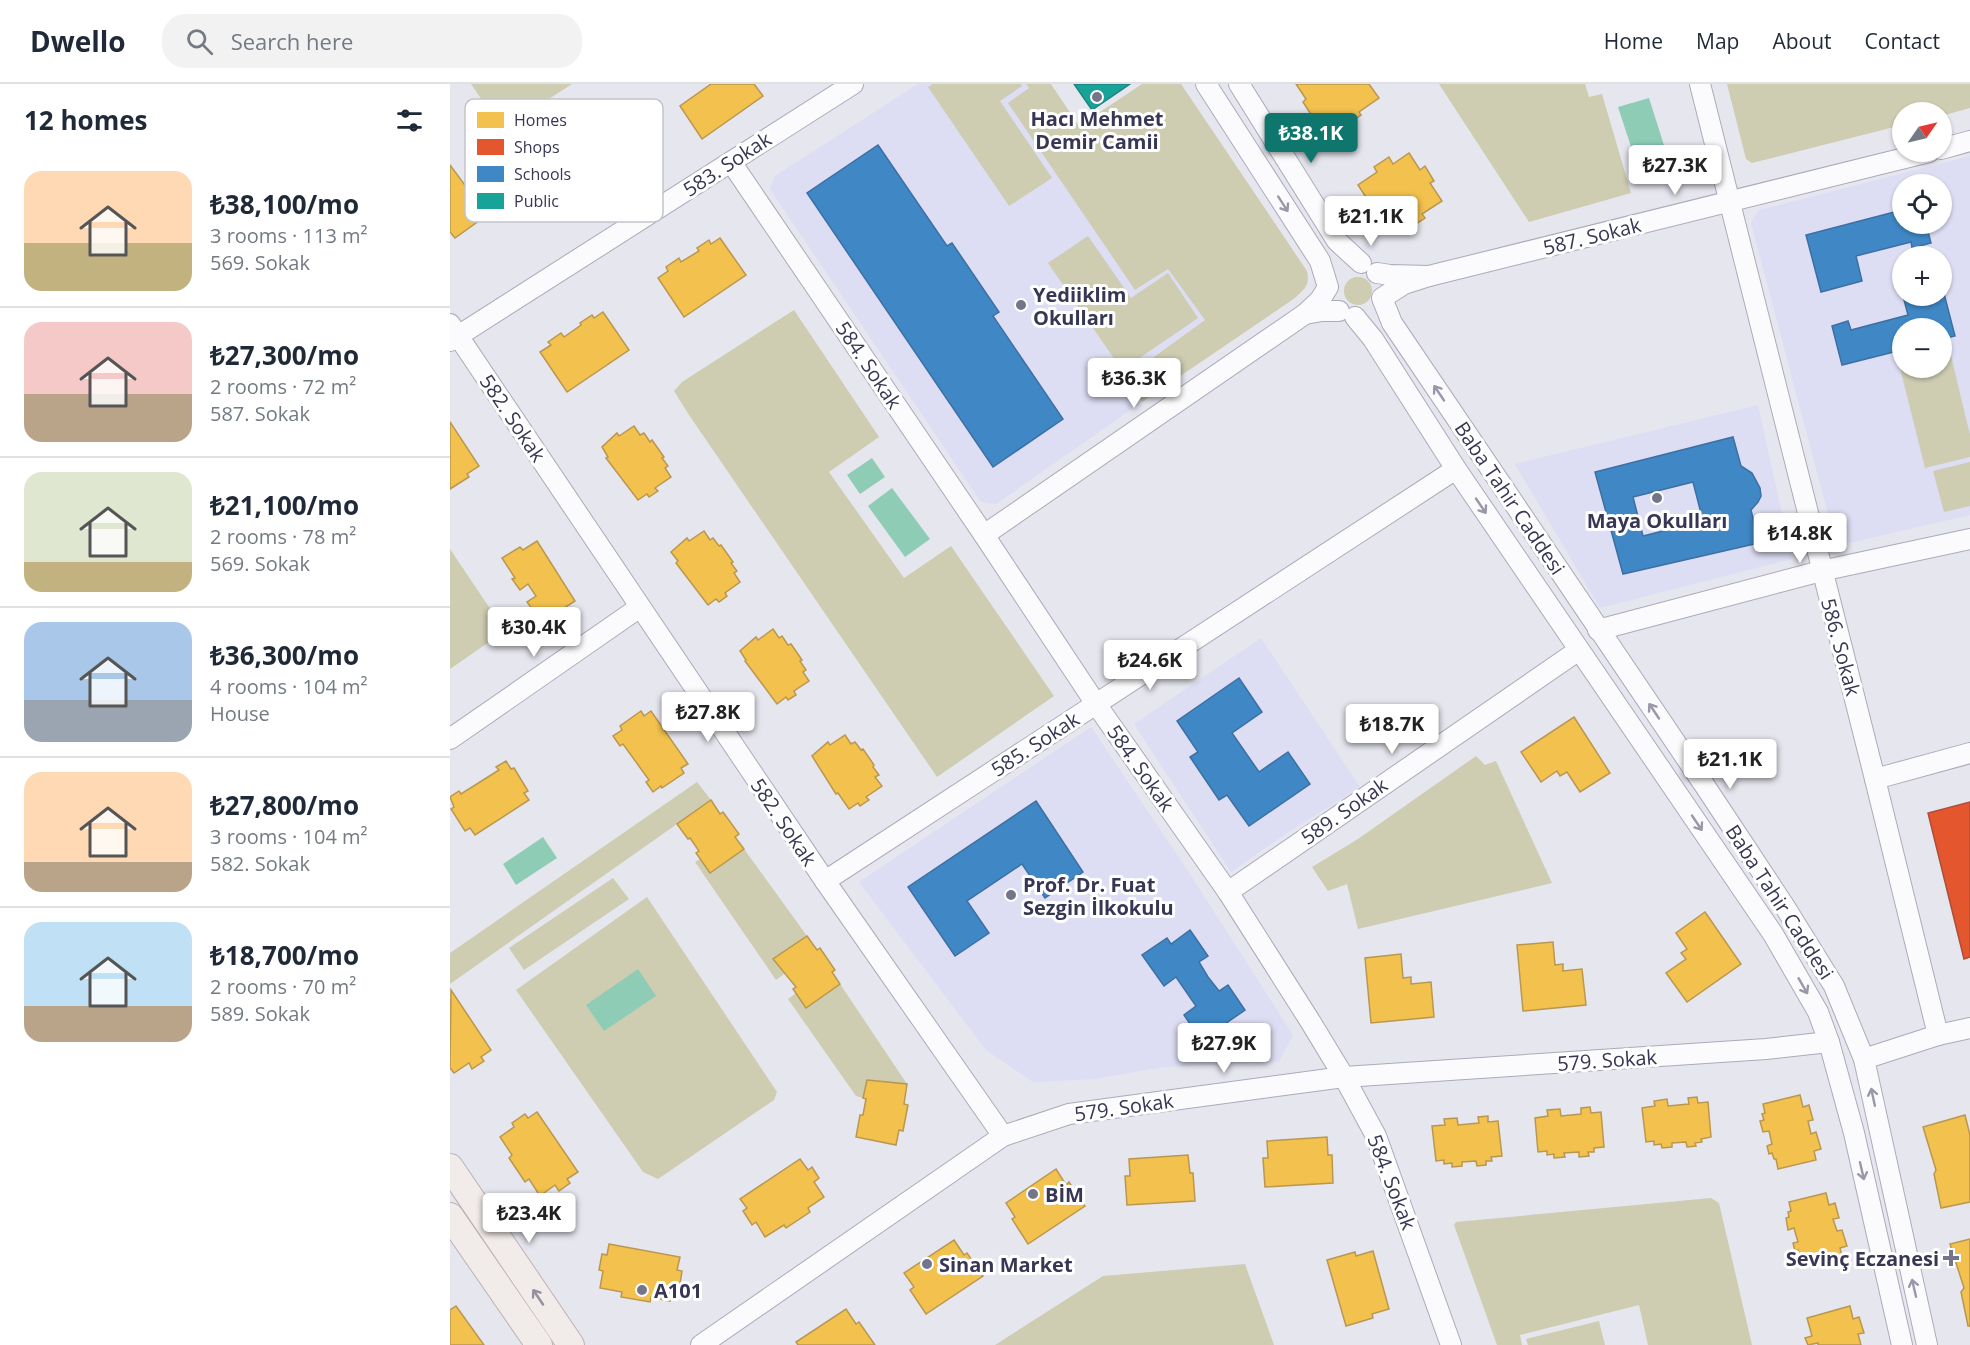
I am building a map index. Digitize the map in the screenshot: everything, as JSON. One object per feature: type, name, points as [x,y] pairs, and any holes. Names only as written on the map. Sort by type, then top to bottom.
[{"type":"main road","points":[[450,1167],[571,1345]]},
{"type":"main road","points":[[450,1216],[539,1345]]},
{"type":"street","name":"583. Sokak","points":[[663,204],[853,84]]},
{"type":"street","points":[[1206,84],[1320,261],[1329,296],[1347,314]]},
{"type":"street","points":[[1239,84],[1337,241],[1381,280],[1382,298]]},
{"type":"street","name":"586. Sokak","points":[[1700,84],[1938,1035]]},
{"type":"street","points":[[1952,145],[1970,141]]},
{"type":"street","name":"587. Sokak","points":[[1429,276],[1892,161]]},
{"type":"street","name":"584. Sokak","points":[[731,162],[1096,704],[1228,892],[1344,1077],[1376,1136],[1451,1345]]},
{"type":"street","name":"583. Sokak","points":[[453,334],[634,222]]},
{"type":"street","points":[[984,535],[1305,314],[1320,300],[1331,278],[1344,265],[1353,263],[1390,275],[1429,276]]},
{"type":"street","points":[[1305,314],[1322,311],[1347,314],[1371,312],[1382,298],[1404,284],[1429,276]]},
{"type":"street","name":"Baba Tahir Caddesi","points":[[1382,298],[1392,323],[1785,907],[1834,986],[1864,1059],[1927,1345]]},
{"type":"street","name":"Baba Tahir Caddesi","points":[[1347,314],[1372,339],[1456,470],[1773,934],[1818,1012],[1829,1042],[1854,1132],[1902,1345]]},
{"type":"street","name":"582. Sokak","points":[[453,334],[825,882],[1003,1136]]},
{"type":"street","name":"585. Sokak","points":[[825,882],[1456,470]]},
{"type":"street","points":[[1598,630],[1821,571],[1970,539]]},
{"type":"street","points":[[450,739],[640,608]]},
{"type":"street","name":"589. Sokak","points":[[1228,892],[1579,650]]},
{"type":"street","points":[[1875,779],[1970,753]]},
{"type":"street","points":[[1864,1059],[1938,1035],[1970,1028]]},
{"type":"street","name":"579. Sokak","points":[[701,1345],[1003,1136],[1069,1114],[1344,1077],[1767,1049],[1829,1042]]},
{"type":"shaded area","points":[[471,84],[572,84],[549,99],[481,99]]},
{"type":"shaded area","name":"Yediiklim Okulları","points":[[918,84],[1026,84],[1029,88],[1009,103],[1136,290],[1168,269],[1205,320],[1126,376],[1142,402],[996,504],[981,502],[770,189],[775,176]]},
{"type":"shaded area","points":[[933,84],[1021,84],[1022,86],[1000,101],[1052,178],[1009,206],[928,87]]},
{"type":"shaded area","points":[[1026,84],[1051,84],[1079,126],[1142,84],[1181,84],[1307,271],[1308,280],[1304,289],[1295,298],[1142,402],[1126,377],[1205,320],[1168,269],[1135,290],[1008,103],[1029,88]]},
{"type":"shaded area","points":[[1439,84],[1585,84],[1589,97],[1602,94],[1631,193],[1529,222]]},
{"type":"shaded area","points":[[1727,84],[1970,84],[1970,108],[1952,113],[1952,102],[1892,102],[1892,128],[1752,163],[1746,159]]},
{"type":"shaded area","points":[[1649,98],[1668,158],[1638,168],[1618,107]]},
{"type":"shaded area","points":[[1970,156],[1970,515],[1849,543],[1832,529],[1751,223],[1759,210],[1892,176],[1892,234],[1952,234],[1952,174],[1900,174]]},
{"type":"shaded area","points":[[1088,236],[1131,298],[1168,273],[1198,318],[1122,370],[1048,263]]},
{"type":"shaded area","points":[[1358,277],[1368,281],[1372,291],[1368,301],[1358,305],[1348,301],[1344,291],[1348,281]]},
{"type":"shaded area","points":[[794,310],[879,437],[829,472],[904,578],[951,546],[1054,696],[937,777],[674,391],[682,382]]},
{"type":"shaded area","points":[[1952,360],[1970,435],[1970,457],[1925,468],[1902,378],[1952,378]]},
{"type":"shaded area","name":"Maya Okulları","points":[[1758,405],[1792,559],[1600,608],[1515,464]]},
{"type":"shaded area","points":[[872,458],[885,477],[860,494],[847,475]]},
{"type":"shaded area","points":[[1970,462],[1970,506],[1944,512],[1933,471]]},
{"type":"shaded area","points":[[892,488],[930,539],[905,557],[868,506]]},
{"type":"shaded area","points":[[450,549],[505,631],[450,669]]},
{"type":"shaded area","points":[[1261,638],[1360,787],[1231,872],[1134,724]]},
{"type":"shaded area","name":"Prof. Dr. Fuat Sezgin İlkokulu","points":[[1091,727],[1188,871],[1293,1035],[1279,1062],[1163,1067],[1096,1079],[1033,1082],[986,1050],[859,882]]},
{"type":"shaded area","points":[[1476,756],[1485,765],[1496,761],[1552,883],[1358,929],[1347,884],[1328,891],[1312,867],[1358,839]]},
{"type":"shaded area","points":[[697,782],[711,800],[450,984],[450,953]]},
{"type":"shaded area","points":[[543,837],[557,858],[516,885],[503,864]]},
{"type":"shaded area","points":[[744,849],[807,936],[774,959],[784,974],[776,980],[695,862],[700,859],[710,872]]},
{"type":"shaded area","points":[[613,878],[629,899],[524,970],[509,948]]},
{"type":"shaded area","points":[[647,897],[777,1092],[774,1100],[658,1179],[643,1172],[516,990]]},
{"type":"shaded area","points":[[638,969],[656,996],[604,1031],[586,1005]]},
{"type":"shaded area","points":[[840,984],[907,1084],[867,1080],[863,1098],[856,1096],[788,999],[796,993],[806,1008]]},
{"type":"shaded area","points":[[1711,1198],[1719,1203],[1752,1345],[1648,1345],[1639,1305],[1520,1335],[1522,1345],[1497,1345],[1454,1225],[1456,1222]]},
{"type":"shaded area","points":[[1245,1264],[1274,1345],[995,1345],[1103,1276]]},
{"type":"shaded area","points":[[1599,1321],[1605,1345],[1528,1345],[1526,1339]]},
{"type":"building: Homes","points":[[711,84],[754,84],[763,96],[702,139],[680,106]]},
{"type":"building: Homes","points":[[1296,84],[1369,84],[1379,98],[1359,112],[1361,115],[1350,123],[1347,119],[1328,131],[1316,114],[1312,116],[1303,102],[1306,99]]},
{"type":"building: Homes","points":[[1409,153],[1420,170],[1425,166],[1434,181],[1430,183],[1442,201],[1422,214],[1425,218],[1413,226],[1410,221],[1391,234],[1379,216],[1375,219],[1366,205],[1369,202],[1358,185],[1377,172],[1374,167],[1389,157],[1393,164]]},
{"type":"building: Homes","points":[[450,165],[465,185],[465,222],[477,222],[455,238],[450,232]]},
{"type":"building: Homes","points":[[720,238],[746,275],[684,317],[658,278],[668,271],[666,267],[679,258],[681,262],[699,251],[697,248],[709,240],[711,244]]},
{"type":"building: Homes","points":[[603,312],[629,350],[567,392],[540,352],[551,345],[548,342],[561,333],[564,337],[592,315],[594,318]]},
{"type":"building: Homes","points":[[450,422],[479,466],[467,474],[469,477],[450,489]]},
{"type":"building: Homes","points":[[634,426],[640,435],[644,433],[650,442],[652,440],[664,457],[662,458],[668,466],[665,468],[671,477],[655,488],[658,491],[638,500],[606,458],[608,457],[602,447],[617,433],[619,436]]},
{"type":"building: Homes","points":[[704,531],[710,540],[713,538],[719,546],[721,545],[733,562],[731,563],[737,571],[734,573],[740,582],[725,593],[727,596],[719,602],[716,599],[708,605],[676,563],[678,561],[671,552],[687,538],[689,541]]},
{"type":"building: Homes","points":[[537,541],[575,601],[564,608],[566,611],[546,624],[538,611],[535,613],[527,602],[536,596],[528,584],[520,590],[502,558],[520,547],[523,550]]},
{"type":"building: Homes","points":[[773,629],[779,638],[782,636],[788,645],[791,644],[802,660],[800,661],[806,670],[803,672],[809,681],[794,691],[796,695],[788,700],[786,697],[777,704],[740,651],[756,637],[758,640]]},
{"type":"building: Homes","points":[[641,711],[644,716],[651,711],[688,764],[681,768],[684,773],[653,792],[646,782],[649,780],[623,744],[620,746],[613,736],[622,730],[620,726]]},
{"type":"building: Homes","points":[[1574,717],[1610,773],[1580,792],[1567,772],[1560,776],[1557,771],[1541,782],[1521,752]]},
{"type":"building: Homes","points":[[845,735],[851,744],[855,742],[861,750],[863,749],[874,765],[879,775],[875,777],[882,786],[866,797],[869,800],[849,809],[838,793],[836,794],[812,756],[828,742],[830,745]]},
{"type":"building: Homes","points":[[506,761],[511,769],[514,768],[528,791],[524,793],[529,800],[475,835],[470,828],[465,831],[451,809],[454,807],[450,797],[459,791],[461,794],[499,770],[496,767]]},
{"type":"building: Homes","points":[[711,800],[720,814],[723,812],[739,834],[735,837],[744,849],[710,873],[696,853],[699,851],[677,824]]},
{"type":"building: Homes","points":[[1705,912],[1741,964],[1687,1002],[1666,973],[1686,959],[1681,953],[1687,949],[1676,933]]},
{"type":"building: Homes","points":[[807,936],[817,950],[820,948],[835,970],[832,972],[840,984],[806,1008],[793,989],[796,987],[773,959]]},
{"type":"building: Homes","points":[[1553,942],[1555,965],[1563,964],[1563,971],[1582,969],[1586,1005],[1523,1011],[1517,945]]},
{"type":"building: Homes","points":[[1401,954],[1403,978],[1411,977],[1411,984],[1431,982],[1434,1017],[1371,1023],[1365,958]]},
{"type":"building: Homes","points":[[451,990],[491,1050],[481,1057],[484,1061],[472,1069],[469,1063],[454,1073],[450,1068]]},
{"type":"building: Homes","points":[[867,1080],[907,1084],[904,1104],[908,1105],[903,1131],[899,1130],[896,1145],[856,1137],[860,1115],[863,1115],[866,1099],[863,1098]]},
{"type":"building: Homes","points":[[1800,1095],[1803,1107],[1809,1105],[1813,1120],[1808,1121],[1811,1134],[1816,1132],[1821,1149],[1814,1151],[1816,1160],[1778,1169],[1776,1159],[1772,1153],[1769,1154],[1767,1146],[1772,1144],[1769,1131],[1763,1132],[1760,1121],[1764,1120],[1763,1104]]},
{"type":"building: Homes","points":[[1697,1097],[1698,1103],[1708,1102],[1711,1137],[1701,1139],[1702,1142],[1695,1143],[1696,1146],[1687,1147],[1686,1142],[1672,1143],[1672,1147],[1662,1148],[1661,1144],[1654,1145],[1654,1141],[1646,1142],[1642,1108],[1655,1106],[1654,1101],[1667,1099],[1668,1106],[1689,1104],[1688,1098]]},
{"type":"building: Homes","points":[[1590,1107],[1591,1113],[1601,1112],[1604,1147],[1594,1148],[1594,1152],[1588,1152],[1589,1156],[1579,1157],[1579,1152],[1564,1153],[1565,1157],[1554,1158],[1554,1154],[1547,1155],[1547,1151],[1538,1152],[1535,1118],[1548,1116],[1547,1110],[1560,1109],[1561,1116],[1581,1114],[1581,1108]]},
{"type":"building: Homes","points":[[537,1112],[578,1172],[567,1179],[570,1183],[559,1191],[555,1185],[540,1196],[529,1179],[525,1182],[509,1158],[512,1155],[500,1137],[514,1127],[512,1123],[525,1114],[528,1118]]},
{"type":"building: Homes","points":[[1965,1115],[1970,1135],[1970,1202],[1941,1208],[1934,1174],[1936,1170],[1923,1127]]},
{"type":"building: Homes","points":[[1488,1116],[1488,1122],[1498,1121],[1502,1156],[1491,1157],[1492,1161],[1486,1161],[1486,1165],[1477,1166],[1476,1161],[1462,1162],[1462,1166],[1452,1167],[1452,1163],[1444,1164],[1444,1160],[1436,1161],[1432,1126],[1445,1125],[1444,1119],[1457,1118],[1458,1125],[1479,1123],[1478,1117]]},
{"type":"building: Homes","points":[[1327,1137],[1328,1155],[1332,1155],[1333,1183],[1265,1187],[1263,1158],[1268,1158],[1267,1141]]},
{"type":"building: Homes","points":[[1188,1155],[1190,1173],[1193,1173],[1195,1201],[1127,1205],[1125,1176],[1130,1176],[1129,1159]]},
{"type":"building: Homes","points":[[800,1159],[808,1170],[812,1167],[819,1178],[814,1182],[824,1197],[808,1208],[810,1212],[786,1228],[784,1225],[765,1237],[756,1222],[752,1225],[743,1211],[747,1208],[740,1199]]},
{"type":"building: Homes","points":[[1056,1169],[1066,1185],[1069,1182],[1085,1206],[1028,1244],[1012,1219],[1015,1217],[1006,1203]]},
{"type":"building: Homes","points":[[1826,1193],[1829,1205],[1835,1203],[1839,1218],[1833,1219],[1837,1231],[1842,1230],[1847,1246],[1840,1248],[1842,1257],[1804,1267],[1798,1250],[1795,1251],[1793,1243],[1798,1242],[1794,1228],[1788,1230],[1786,1218],[1789,1217],[1788,1212],[1791,1211],[1789,1202]]},
{"type":"building: Homes","points":[[1970,1239],[1970,1326],[1968,1326],[1961,1292],[1964,1288],[1950,1244]]},
{"type":"building: Homes","points":[[954,1240],[964,1255],[967,1253],[983,1276],[926,1314],[910,1290],[914,1287],[904,1273]]},
{"type":"building: Homes","points":[[609,1244],[680,1257],[677,1270],[682,1271],[680,1284],[673,1283],[670,1301],[651,1297],[650,1302],[621,1297],[622,1292],[600,1288],[603,1271],[599,1270],[602,1254],[607,1255]]},
{"type":"building: Homes","points":[[1373,1251],[1389,1309],[1372,1314],[1373,1318],[1346,1326],[1327,1260],[1355,1252],[1356,1256]]},
{"type":"building: Homes","points":[[456,1306],[484,1345],[450,1345],[450,1310]]},
{"type":"building: Homes","points":[[1850,1306],[1853,1319],[1859,1317],[1864,1333],[1858,1334],[1861,1345],[1818,1345],[1818,1343],[1808,1345],[1805,1338],[1812,1336],[1807,1318]]},
{"type":"building: Homes","points":[[846,1309],[856,1324],[859,1322],[875,1345],[798,1345],[796,1342]]},
{"type":"building: Shops","points":[[1970,802],[1970,957],[1964,959],[1928,813]]},
{"type":"building: Schools","points":[[878,145],[947,246],[952,243],[999,312],[993,316],[1063,419],[993,467],[807,193]]},
{"type":"building: Schools","points":[[1892,213],[1892,234],[1929,234],[1931,243],[1912,246],[1911,242],[1856,256],[1862,281],[1821,292],[1806,235]]},
{"type":"building: Schools","points":[[1906,306],[1947,306],[1950,318],[1897,318],[1908,315]]},
{"type":"building: Schools","points":[[1892,319],[1892,352],[1842,365],[1832,326],[1848,321],[1851,330]]},
{"type":"building: Schools","points":[[1733,437],[1741,466],[1752,473],[1760,488],[1761,496],[1751,510],[1759,543],[1623,574],[1595,472]],"holes":[[[1693,482],[1703,521],[1643,536],[1633,497]]]},
{"type":"building: Schools","points":[[1239,678],[1262,712],[1232,733],[1259,772],[1288,752],[1310,784],[1249,826],[1227,795],[1219,800],[1190,757],[1198,752],[1177,721]]},
{"type":"building: Schools","points":[[1036,801],[1083,872],[1045,898],[1022,864],[967,901],[989,933],[955,956],[908,887]]},
{"type":"building: Schools","points":[[1190,930],[1208,956],[1199,962],[1208,977],[1219,991],[1228,985],[1245,1010],[1225,1024],[1229,1030],[1205,1046],[1184,1015],[1196,1006],[1176,977],[1164,986],[1142,955],[1167,938],[1171,944]]},
{"type":"building: Public","name":"Hacı Mehmet Demir Camii","points":[[1074,84],[1130,84],[1092,110]]},
{"type":"place","name":"Hacı Mehmet Demir Camii","points":[[1097,97]]},
{"type":"place","name":"Yediiklim Okulları","points":[[1021,305]]},
{"type":"place","name":"Maya Okulları","points":[[1657,498]]},
{"type":"place","name":"Prof. Dr. Fuat Sezgin İlkokulu","points":[[1011,895]]},
{"type":"place","name":"BİM","points":[[1033,1194]]},
{"type":"place","name":"Sevinç Eczanesi","points":[[1951,1258]]},
{"type":"place","name":"Sinan Market","points":[[927,1264]]},
{"type":"place","name":"A101","points":[[642,1290]]}]
